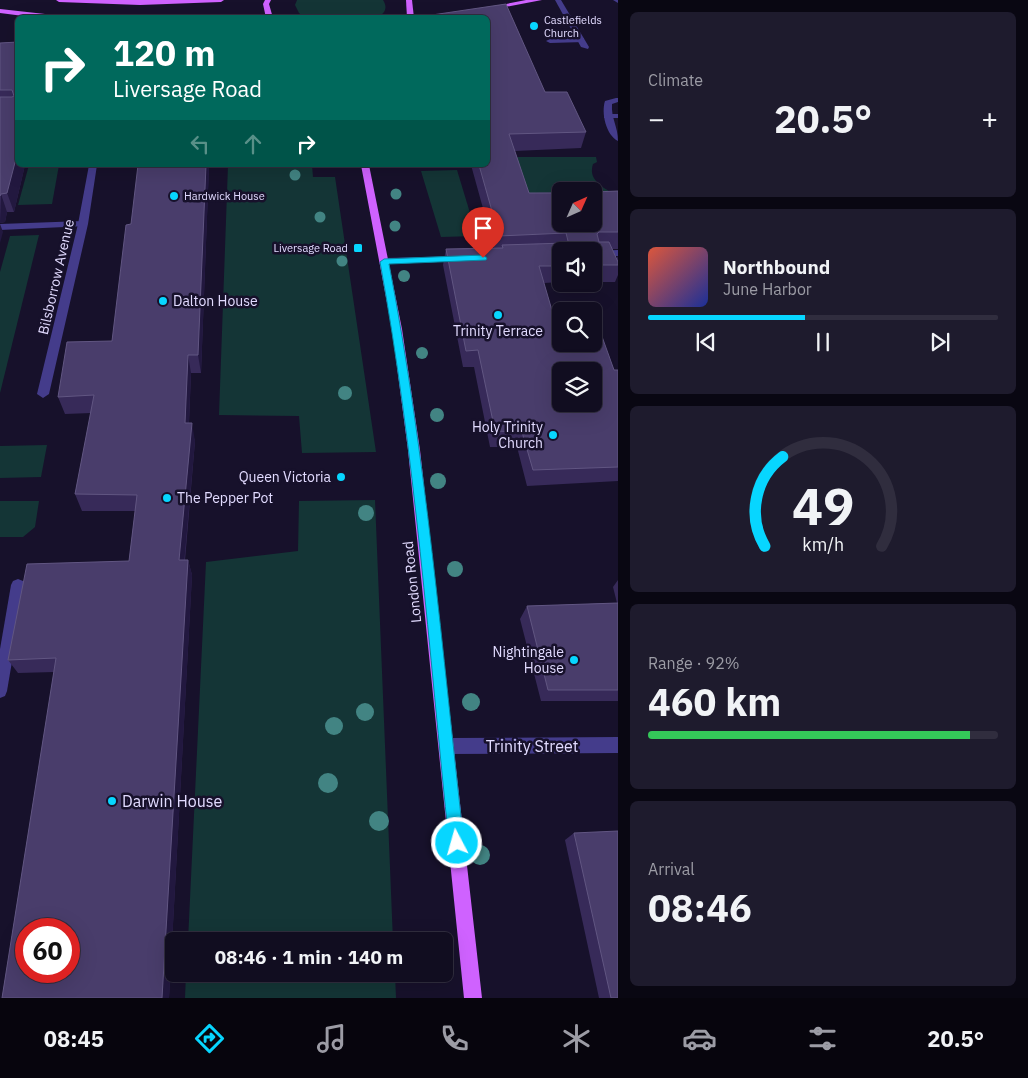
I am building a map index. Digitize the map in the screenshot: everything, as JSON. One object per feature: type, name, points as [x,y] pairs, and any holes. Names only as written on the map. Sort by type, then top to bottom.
[{"type":"main road","points":[[59,0],[140,3],[222,0]]},
{"type":"main road","points":[[268,0],[266,4],[269,15]]},
{"type":"main road","points":[[409,0],[410,15]]},
{"type":"main road","points":[[484,9],[539,0]]},
{"type":"main road","points":[[0,11],[36,15]]},
{"type":"main road","name":"London Road","points":[[365,167],[397,329],[414,450],[474,998]]},
{"type":"street","points":[[550,41],[583,44],[558,0]]},
{"type":"street","points":[[616,100],[608,103],[607,116],[618,138]]},
{"type":"street","points":[[607,116],[618,116]]},
{"type":"street","name":"Bilsborrow Avenue","points":[[43,394],[83,224],[93,167]]},
{"type":"street","points":[[0,226],[83,224]]},
{"type":"street","points":[[384,262],[473,258]]},
{"type":"street","points":[[0,691],[18,584]]},
{"type":"street","name":"Trinity Street","points":[[446,746],[618,745]]},
{"type":"green space","points":[[297,0],[383,0],[385,8],[381,15],[302,15],[295,5]]},
{"type":"green space","points":[[508,157],[596,157],[597,162],[593,164],[592,174],[596,182],[552,182],[552,202],[522,203]]},
{"type":"green space","points":[[28,167],[59,167],[52,204],[18,205]]},
{"type":"green space","points":[[228,167],[312,167],[313,177],[335,177],[376,452],[302,453],[299,416],[219,415]]},
{"type":"green space","points":[[457,170],[477,236],[441,237],[421,171]]},
{"type":"green space","points":[[602,186],[612,193],[602,197]]},
{"type":"green space","points":[[39,235],[0,393],[0,272],[10,236]]},
{"type":"green space","points":[[47,445],[41,477],[0,478],[0,446]]},
{"type":"green space","points":[[375,500],[393,932],[188,932],[206,562],[298,551],[299,501]]},
{"type":"green space","points":[[0,501],[39,501],[35,527],[23,537],[0,537]]},
{"type":"green space","points":[[186,982],[395,982],[396,998],[185,998]]},
{"type":"building","points":[[506,4],[545,92],[567,92],[586,132],[509,134],[529,193],[552,193],[552,232],[599,232],[597,234],[599,242],[567,242],[566,233],[499,236],[480,167],[490,167],[490,15],[432,15]]},
{"type":"building","points":[[15,42],[15,162],[7,193],[0,196],[0,97],[14,96],[12,90],[0,90],[0,43]]},
{"type":"building","points":[[138,167],[206,167],[198,355],[188,355],[185,423],[192,423],[179,560],[188,560],[162,998],[2,998],[56,658],[8,660],[27,564],[129,561],[137,495],[75,494],[94,395],[58,397],[67,342],[112,341],[126,225],[131,224]]},
{"type":"building","points":[[618,191],[618,232],[602,232],[602,192]]},
{"type":"building","points":[[602,242],[609,242],[618,265],[602,265]]},
{"type":"building","points":[[552,243],[552,266],[539,266],[552,310],[552,352],[602,352],[602,337],[614,370],[618,370],[618,467],[533,470],[522,432],[495,431],[478,350],[466,351],[446,249],[503,248],[502,245]]},
{"type":"building","name":"Nightingale House","points":[[618,603],[618,690],[548,690],[527,606]]},
{"type":"building","points":[[618,831],[618,998],[611,998],[574,833]]},
{"type":"place","name":"Castlefields Church","points":[[534,26]]},
{"type":"place","name":"Hardwick House","points":[[174,196]]},
{"type":"place","name":"Liversage Road","points":[[358,248]]},
{"type":"place","name":"Dalton House","points":[[163,301]]},
{"type":"place","name":"Trinity Terrace","points":[[498,315]]},
{"type":"place","name":"Holy Trinity Church","points":[[553,435]]},
{"type":"place","name":"Queen Victoria","points":[[341,477]]},
{"type":"place","name":"The Pepper Pot","points":[[167,498]]},
{"type":"place","name":"Nightingale House","points":[[574,660]]},
{"type":"place","name":"Darwin House","points":[[112,801]]},
{"type":"route","points":[[457,843],[414,450],[397,329],[384,262],[483,258]]}]
